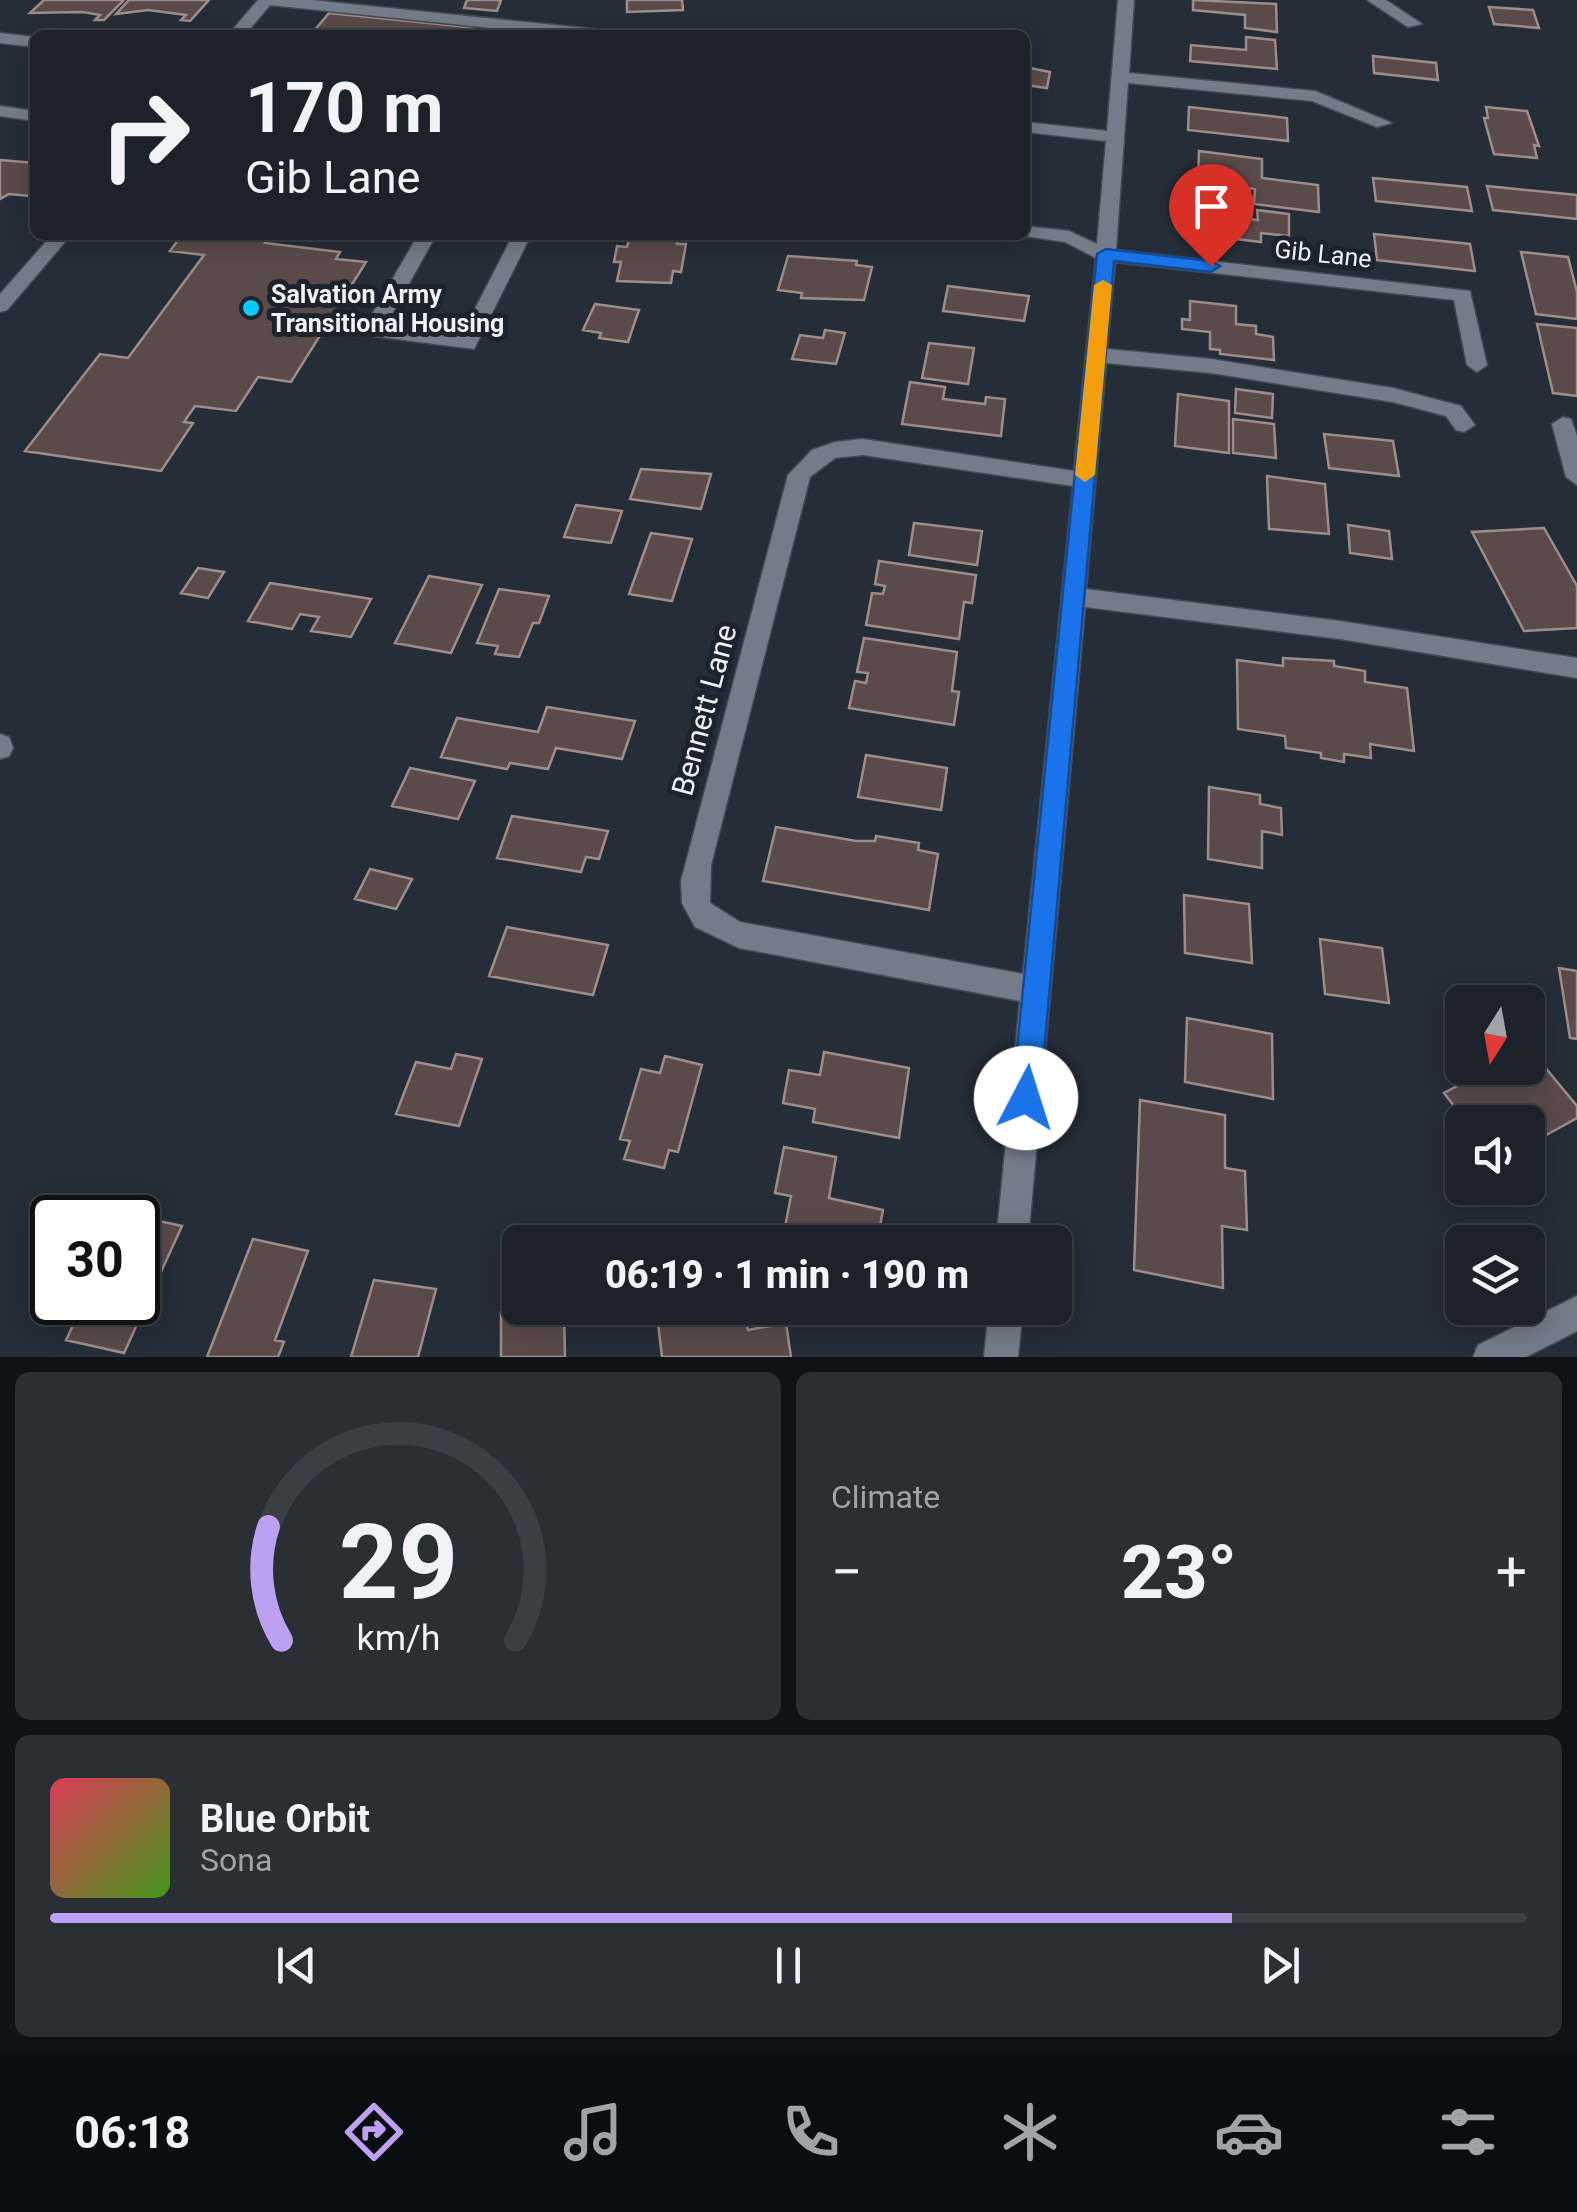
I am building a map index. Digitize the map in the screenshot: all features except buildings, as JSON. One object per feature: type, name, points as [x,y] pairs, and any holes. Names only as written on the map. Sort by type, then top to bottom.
[{"type":"street","points":[[240,30],[266,0],[556,30]]},
{"type":"street","points":[[1014,1225],[1106,254],[1126,0]]},
{"type":"street","points":[[1375,0],[1414,24]]},
{"type":"street","points":[[0,38],[30,41]]},
{"type":"street","points":[[1119,77],[1315,96],[1383,123]]},
{"type":"street","points":[[0,111],[30,115]]},
{"type":"street","points":[[1030,128],[1115,137]]},
{"type":"street","points":[[1030,233],[1068,237],[1106,254]]},
{"type":"street","points":[[1,304],[58,240]]},
{"type":"street","points":[[424,240],[373,330],[467,344],[519,240]]},
{"type":"street","name":"Gib Lane","points":[[1106,254],[1463,295],[1477,365]]},
{"type":"street","points":[[1096,355],[1212,366],[1393,395],[1452,411],[1464,425]]},
{"type":"street","points":[[1563,424],[1577,477]]},
{"type":"street","name":"Bennett Lane","points":[[1036,990],[739,936],[706,922],[692,897],[697,865],[799,475],[810,459],[834,448],[864,447],[1085,480]]},
{"type":"street","points":[[1074,596],[1340,630],[1577,668]]},
{"type":"street","points":[[1490,1357],[1577,1314]]},
{"type":"street","points":[[1001,1357],[1004,1325]]},
{"type":"slow traffic","points":[[1085,475],[1103,285]]},
{"type":"place","name":"Salvation Army Transitional Housing","points":[[251,308]]},
{"type":"route","points":[[1026,1098],[1106,254],[1211,266]]}]
